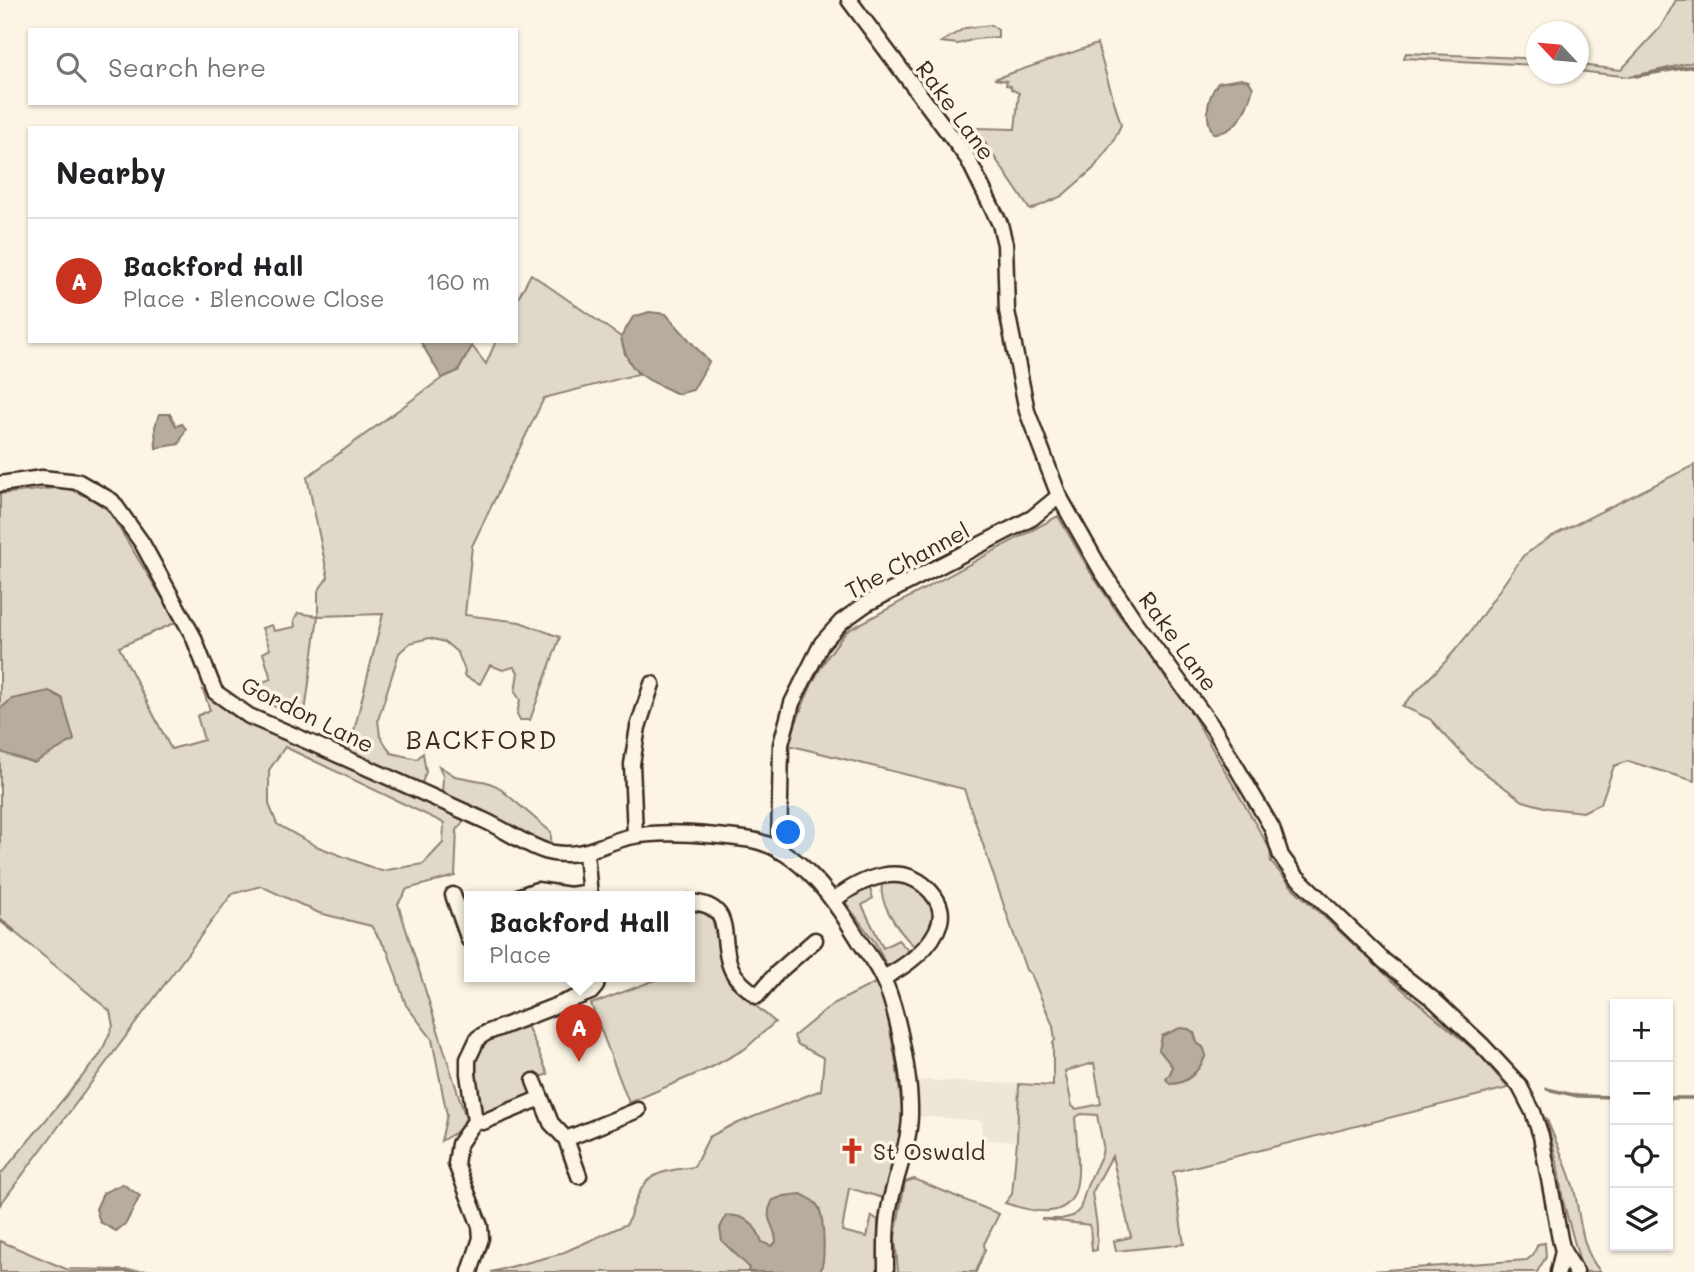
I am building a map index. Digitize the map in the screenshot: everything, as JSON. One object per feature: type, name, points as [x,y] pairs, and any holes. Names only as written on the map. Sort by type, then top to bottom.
[{"type":"street","name":"Rake Lane","points":[[849,0],[968,159],[1000,224],[1005,244],[1007,311],[1027,411],[1059,496],[1101,570],[1214,729],[1272,828],[1281,856],[1295,876],[1384,961],[1434,1000],[1482,1045],[1519,1085],[1533,1111],[1541,1136],[1563,1251],[1576,1272]]},
{"type":"street","name":"Gordon Lane","points":[[0,484],[43,478],[79,482],[112,501],[142,543],[188,626],[215,692],[249,716],[484,820],[548,852],[573,855],[586,853],[635,835],[668,834],[747,839],[766,844],[799,865],[834,900]]},
{"type":"street","name":"The Channel","points":[[779,851],[781,744],[792,703],[821,643],[841,622],[866,604],[1032,518],[1059,496]]},
{"type":"street","points":[[635,835],[632,764],[638,727],[652,684]]},
{"type":"street","points":[[586,853],[590,891]]},
{"type":"street","points":[[883,978],[917,955],[940,923],[941,909],[936,898],[916,878],[904,874],[891,874],[852,886],[834,900],[883,978],[897,1023],[904,1061],[910,1116],[906,1144],[887,1220],[886,1272]]},
{"type":"street","points":[[453,895],[464,920]]},
{"type":"street","points":[[695,902],[715,908],[723,922],[731,967],[742,984],[757,996],[777,973],[816,940]]},
{"type":"street","points":[[470,1272],[481,1238],[480,1226],[456,1164],[459,1144],[475,1121],[468,1059],[478,1038],[486,1033],[591,992],[597,982]]},
{"type":"street","points":[[534,1082],[551,1123],[566,1139],[579,1176]]},
{"type":"street","points":[[475,1121],[483,1122],[541,1098]]},
{"type":"street","points":[[566,1139],[638,1110]]},
{"type":"street","name":"Rake Lane","points":[[1558,1272],[1563,1251]]},
{"type":"shaded area","points":[[1676,0],[1694,0],[1694,62],[1630,77],[1589,72],[1589,66],[1621,70],[1660,28]]},
{"type":"shaded area","points":[[991,25],[998,30],[998,37],[958,44],[941,42],[965,28]]},
{"type":"shaded area","points":[[1097,44],[1121,125],[1113,142],[1093,169],[1062,196],[1030,210],[975,128],[1015,129],[1019,93],[1006,85],[1007,81],[994,79]]},
{"type":"shaded area","points":[[1406,53],[1522,58],[1526,59],[1526,64],[1404,58]]},
{"type":"shaded area","points":[[1241,79],[1249,81],[1253,88],[1244,112],[1228,130],[1213,133],[1208,114],[1214,89],[1218,83]]},
{"type":"shaded area","points":[[531,274],[621,337],[625,354],[638,374],[544,398],[472,546],[465,615],[520,622],[560,637],[530,720],[520,720],[517,714],[520,700],[515,692],[518,672],[514,667],[503,670],[490,665],[480,684],[464,676],[465,671],[458,653],[445,642],[429,638],[410,643],[399,653],[378,720],[380,736],[391,753],[417,759],[423,753],[426,772],[422,783],[415,786],[348,755],[383,614],[318,616],[318,591],[328,577],[307,477],[442,378],[458,371],[472,346],[486,364],[495,343],[518,343],[518,298]]},
{"type":"shaded area","points":[[649,312],[666,314],[709,362],[693,390],[678,394],[640,374],[629,360],[621,337],[633,317]]},
{"type":"shaded area","points":[[421,343],[471,343],[472,346],[458,371],[442,378]]},
{"type":"shaded area","points":[[159,414],[170,414],[176,426],[182,424],[186,429],[179,444],[156,448],[155,427]]},
{"type":"shaded area","points":[[1694,465],[1694,781],[1628,761],[1614,766],[1601,803],[1583,812],[1548,808],[1523,801],[1471,763],[1430,719],[1402,706],[1471,631],[1523,556],[1552,536]]},
{"type":"shaded area","points":[[65,487],[108,510],[177,622],[119,647],[171,749],[204,740],[197,716],[210,710],[203,690],[465,819],[457,830],[455,876],[407,889],[398,904],[468,1125],[441,1141],[447,1115],[432,1039],[406,1005],[388,952],[371,926],[319,913],[261,886],[232,894],[0,1205],[0,1175],[100,1055],[113,1026],[110,1011],[0,920],[0,494]],"holes":[[[285,747],[444,823],[443,843],[423,864],[381,871],[316,846],[277,824],[269,804],[269,770]]]},
{"type":"shaded area","points":[[1058,516],[1119,615],[1182,696],[1270,849],[1271,862],[1293,888],[1394,982],[1481,1056],[1508,1088],[1173,1172],[1184,1244],[1116,1251],[1114,1241],[1131,1237],[1112,1156],[1092,1193],[1097,1250],[1092,1251],[1090,1225],[1041,1219],[1073,1216],[1080,1209],[1102,1154],[1103,1145],[1097,1115],[1081,1114],[1075,1118],[1077,1180],[1074,1195],[1066,1205],[1052,1211],[1033,1210],[1005,1203],[1012,1194],[1019,1084],[1053,1086],[1053,1026],[1031,974],[1026,970],[964,789],[788,745],[818,671],[847,631]],"holes":[[[1194,1033],[1197,1043],[1171,1071],[1172,1066],[1162,1036]],[[1094,1063],[1101,1104],[1076,1109],[1072,1106],[1065,1071]]]},
{"type":"shaded area","points":[[298,613],[318,616],[304,720],[267,703],[258,684],[271,679],[263,653],[270,649],[262,628],[272,625],[274,631],[295,627],[294,620]]},
{"type":"shaded area","points":[[49,691],[62,698],[74,740],[34,763],[3,753],[0,749],[0,709],[12,699]]},
{"type":"shaded area","points":[[439,766],[455,776],[497,786],[551,832],[551,843],[547,846],[442,795],[443,776]]},
{"type":"shaded area","points":[[885,879],[909,879],[929,896],[936,914],[929,931],[917,945],[913,945],[889,914],[882,894]]},
{"type":"shaded area","points":[[865,887],[870,889],[873,898],[862,905],[883,948],[898,940],[908,950],[910,957],[891,966],[886,965],[876,944],[846,903],[849,894]]},
{"type":"shaded area","points":[[702,908],[711,913],[725,975],[731,985],[775,1022],[745,1049],[712,1067],[629,1103],[591,1004],[650,982],[695,982],[695,909]]},
{"type":"shaded area","points":[[877,982],[886,1009],[904,1125],[883,1198],[849,1188],[842,1231],[867,1237],[872,1216],[878,1220],[878,1272],[491,1272],[560,1254],[627,1224],[642,1187],[648,1180],[665,1172],[694,1167],[709,1137],[821,1090],[824,1058],[797,1044],[794,1036],[833,1004]]},
{"type":"shaded area","points":[[526,1023],[548,1074],[528,1082],[531,1090],[528,1097],[483,1116],[474,1077],[478,1048],[490,1038]]},
{"type":"shaded area","points":[[1180,1028],[1194,1033],[1197,1043],[1203,1047],[1206,1055],[1192,1076],[1182,1082],[1170,1084],[1166,1079],[1172,1066],[1159,1050],[1162,1036]]},
{"type":"shaded area","points":[[916,1080],[1019,1084],[1017,1141],[981,1140],[982,1121],[920,1116]]},
{"type":"shaded area","points":[[1546,1117],[1574,1189],[1585,1243],[1601,1272],[1586,1272],[1581,1266],[1563,1201]]},
{"type":"shaded area","points":[[914,1179],[999,1214],[984,1244],[985,1250],[976,1272],[898,1272],[895,1237],[905,1182]]},
{"type":"shaded area","points":[[123,1184],[140,1196],[126,1223],[116,1231],[100,1222],[96,1209],[103,1193]]},
{"type":"shaded area","points":[[801,1194],[816,1203],[821,1214],[824,1250],[820,1272],[748,1272],[749,1267],[722,1241],[720,1228],[726,1216],[739,1217],[749,1222],[762,1242],[771,1246],[776,1242],[769,1217],[773,1200]]},
{"type":"shaded area","points":[[0,1241],[66,1269],[219,1272],[0,1272]]},
{"type":"shaded area","points":[[1545,1243],[1546,1257],[1537,1272],[1357,1272],[1527,1260],[1533,1255],[1538,1244]]},
{"type":"waterway","points":[[1636,76],[1694,66]]},
{"type":"waterway","points":[[0,920],[14,931]]},
{"type":"waterway","points":[[1547,1089],[1578,1096],[1610,1097]]},
{"type":"waterway","points":[[1673,1098],[1694,1098]]},
{"type":"place","name":"Backford Hall","points":[[579,1062]]},
{"type":"place","name":"St Oswald","points":[[852,1151]]},
{"type":"district","name":"BACKFORD","points":[[482,739]]}]
